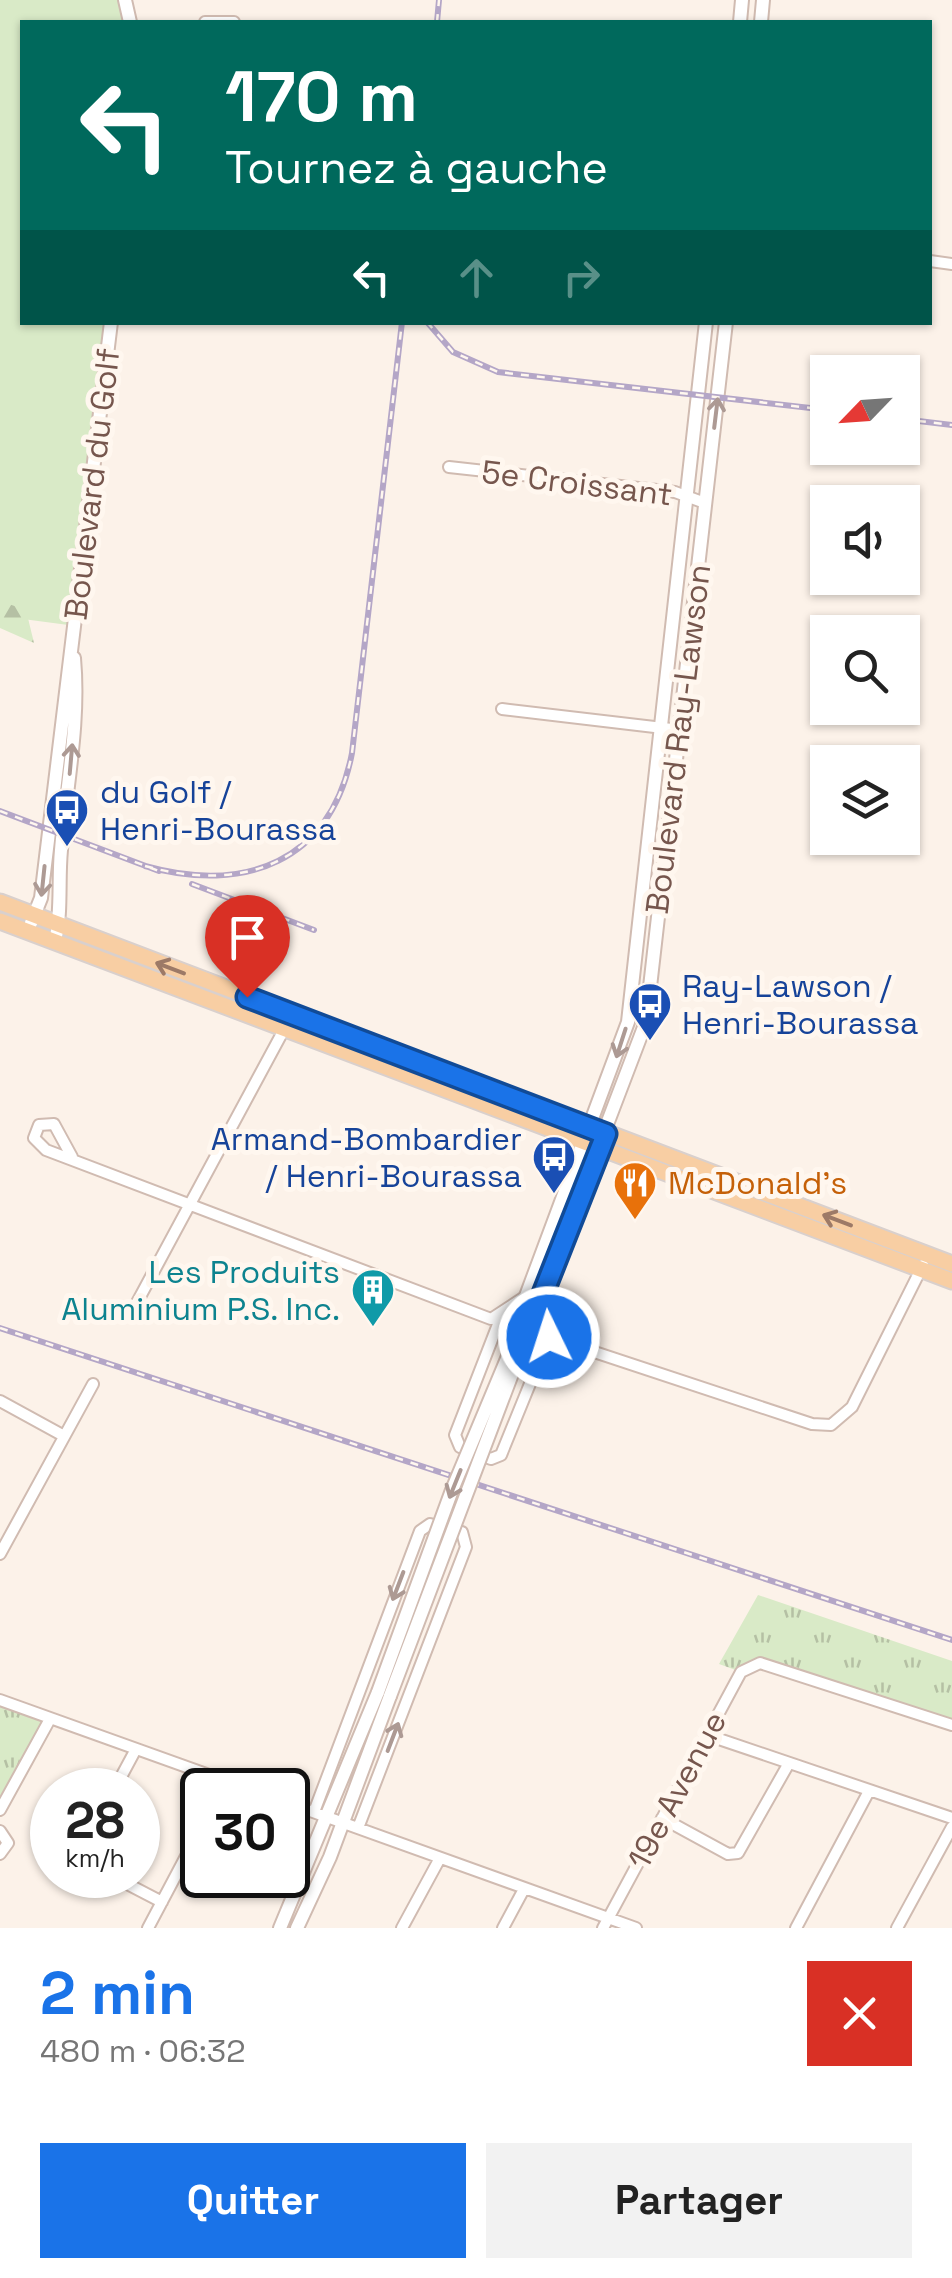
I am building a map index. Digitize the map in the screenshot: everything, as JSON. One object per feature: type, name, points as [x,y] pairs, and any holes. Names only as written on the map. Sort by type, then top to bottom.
[{"type":"main road","points":[[0,902],[55,942],[288,1022],[586,1132],[924,1262],[952,1281]]},
{"type":"main road","points":[[0,921],[59,926],[288,1022]]},
{"type":"main road","points":[[924,1262],[952,1264]]},
{"type":"street","name":"Boulevard du Golf","points":[[31,923],[41,898],[111,325]]},
{"type":"street","name":"Boulevard Ray-Lawson","points":[[524,1329],[526,1296],[628,1022],[706,325]]},
{"type":"street","name":"Boulevard Ray-Lawson","points":[[524,1329],[542,1296],[646,1022],[726,325]]},
{"type":"street","name":"5e Croissant","points":[[449,467],[687,496],[705,504]]},
{"type":"street","name":"Boulevard du Golf","points":[[55,942],[75,696],[73,646]]},
{"type":"street","points":[[502,709],[680,730]]},
{"type":"street","points":[[656,762],[676,764]]},
{"type":"street","points":[[134,1308],[288,1022]]},
{"type":"street","points":[[72,1158],[492,1319],[526,1296]]},
{"type":"street","points":[[549,1337],[812,1424],[831,1425],[852,1407],[924,1262]]},
{"type":"street","points":[[502,1313],[455,1435],[460,1447],[492,1459],[502,1454],[549,1337],[542,1296]]},
{"type":"street","points":[[297,1928],[343,1823],[384,1694],[524,1329]]},
{"type":"street","points":[[0,1554],[3,1540],[93,1384]]},
{"type":"street","points":[[0,1401],[64,1436]]},
{"type":"street","points":[[280,1928],[420,1531],[430,1524],[462,1532],[466,1547],[358,1828]]},
{"type":"street","name":"19e Avenue","points":[[606,1923],[741,1672],[760,1663],[952,1725]]},
{"type":"street","points":[[321,1815],[384,1694]]},
{"type":"street","points":[[0,1700],[182,1768]]},
{"type":"street","points":[[0,1810],[50,1719]]},
{"type":"street","points":[[707,1736],[952,1818]]},
{"type":"street","points":[[126,1768],[136,1749]]},
{"type":"street","points":[[662,1818],[728,1854],[738,1854],[788,1763]]},
{"type":"street","points":[[796,1928],[869,1792]]},
{"type":"street","points":[[310,1811],[524,1888],[606,1923],[636,1928]]},
{"type":"street","points":[[897,1928],[952,1827]]},
{"type":"street","points":[[0,1831],[8,1843],[0,1854]]},
{"type":"street","points":[[402,1928],[440,1858]]},
{"type":"street","points":[[148,1928],[180,1868]]},
{"type":"street","points":[[503,1928],[524,1888]]},
{"type":"street","points":[[154,1898],[162,1902]]},
{"type":"green space","points":[[0,0],[125,0],[130,20],[20,20],[20,325],[111,325],[76,626],[0,616]]},
{"type":"green space","points":[[0,601],[26,610],[34,643],[0,628]]},
{"type":"green space","points":[[758,1595],[952,1661],[952,1725],[760,1663],[741,1672],[719,1664]]},
{"type":"green space","points":[[0,1700],[50,1719],[0,1810]]},
{"type":"railway","points":[[437,20],[439,0]]},
{"type":"railway","points":[[145,866],[182,874],[217,875],[249,871],[278,861],[304,844],[325,821],[341,790],[352,753],[402,325]]},
{"type":"railway","points":[[430,325],[453,352],[498,372],[810,408]]},
{"type":"railway","points":[[920,421],[952,425]]},
{"type":"railway","points":[[0,811],[159,871]]},
{"type":"railway","points":[[192,884],[314,930]]},
{"type":"railway","points":[[0,1328],[952,1640]]},
{"type":"place","name":"du Golf / Henri-Bourassa","points":[[67,848]]},
{"type":"place","name":"Ray-Lawson / Henri-Bourassa","points":[[650,1042]]},
{"type":"place","name":"Armand-Bombardier / Henri-Bourassa","points":[[554,1195]]},
{"type":"place","name":"McDonald's","points":[[635,1221]]},
{"type":"place","name":"Les Produits Aluminium P.S. Inc.","points":[[373,1328]]},
{"type":"route","points":[[247,997],[606,1134],[542,1296],[549,1337]]}]
